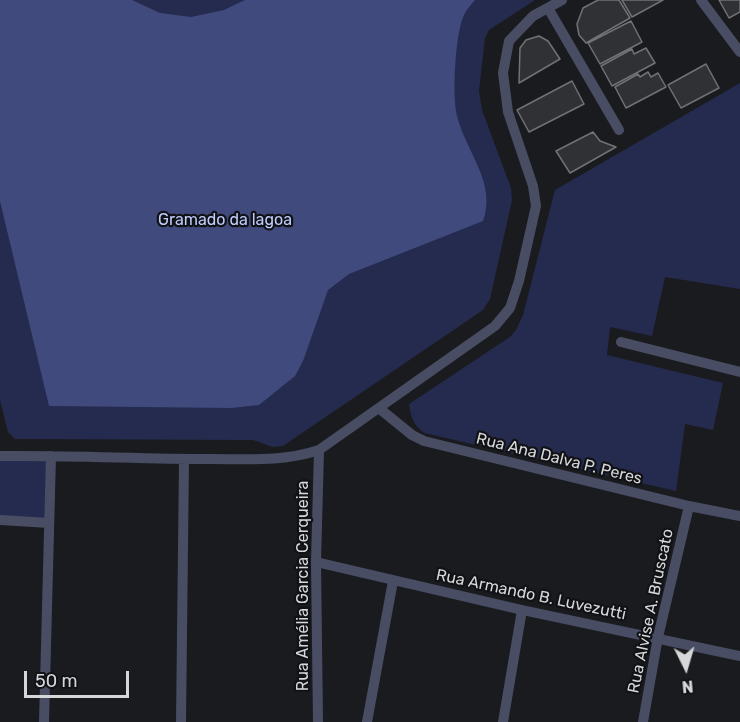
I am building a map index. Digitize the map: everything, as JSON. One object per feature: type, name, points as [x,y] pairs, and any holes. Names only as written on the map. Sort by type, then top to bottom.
[{"type":"street","points":[[0,456],[184,459],[298,457],[319,450],[495,326],[510,308],[519,281],[536,206],[533,186],[508,112],[503,72],[508,41],[533,16],[562,0]]},
{"type":"street","points":[[701,0],[740,52]]},
{"type":"street","points":[[548,8],[619,130]]},
{"type":"street","points":[[621,342],[740,372]]},
{"type":"street","name":"Rua Ana Dalva P. Peres","points":[[380,409],[412,435],[424,441],[689,506],[740,516]]},
{"type":"street","name":"Rua Amélia Garcia Cerqueira","points":[[318,722],[316,562],[319,450]]},
{"type":"street","points":[[44,722],[51,456]]},
{"type":"street","points":[[181,722],[184,459]]},
{"type":"street","name":"Rua Alvise A. Bruscato","points":[[643,722],[658,637],[689,506]]},
{"type":"street","points":[[0,520],[49,523]]},
{"type":"street","name":"Rua Armando B. Luvezutti","points":[[316,562],[522,610],[740,656]]},
{"type":"street","points":[[367,722],[393,581]]},
{"type":"street","points":[[502,722],[522,610]]},
{"type":"green space","name":"Gramado da lagoa","points":[[0,0],[535,0],[489,30],[485,38],[479,91],[482,110],[511,188],[512,200],[490,299],[483,310],[283,446],[273,447],[253,440],[15,439],[8,432],[0,400]]},
{"type":"green space","points":[[740,83],[740,289],[665,277],[652,336],[610,327],[607,355],[723,383],[713,430],[685,424],[676,491],[424,433],[420,430],[413,420],[409,404],[510,337],[516,330],[523,315],[555,190]]},
{"type":"green space","points":[[0,459],[49,459],[46,519],[0,517]]},
{"type":"shaded area","name":"Gramado da lagoa","points":[[0,0],[132,0],[160,13],[191,17],[224,10],[245,0],[475,0],[465,13],[458,36],[455,106],[461,129],[483,181],[486,207],[483,221],[349,274],[328,290],[303,361],[295,376],[259,405],[231,408],[49,406],[0,201]]},
{"type":"building","points":[[598,0],[619,0],[630,18],[586,43],[579,35],[577,24],[583,8]]},
{"type":"building","points":[[622,0],[663,0],[632,17]]},
{"type":"building","points":[[719,0],[740,0],[740,12],[729,18]]},
{"type":"building","points":[[631,21],[642,42],[600,64],[588,43]]},
{"type":"building","points":[[539,36],[548,41],[560,59],[519,83],[520,48],[526,40]]},
{"type":"building","points":[[646,48],[655,63],[612,86],[601,66],[632,49],[634,54]]},
{"type":"building","points":[[706,64],[719,88],[681,108],[668,85]]},
{"type":"building","points":[[648,72],[651,77],[658,73],[666,87],[626,108],[615,87],[638,74],[640,77]]},
{"type":"building","points":[[572,81],[584,104],[529,132],[517,110]]},
{"type":"building","points":[[593,132],[600,141],[616,147],[570,173],[556,151]]}]
